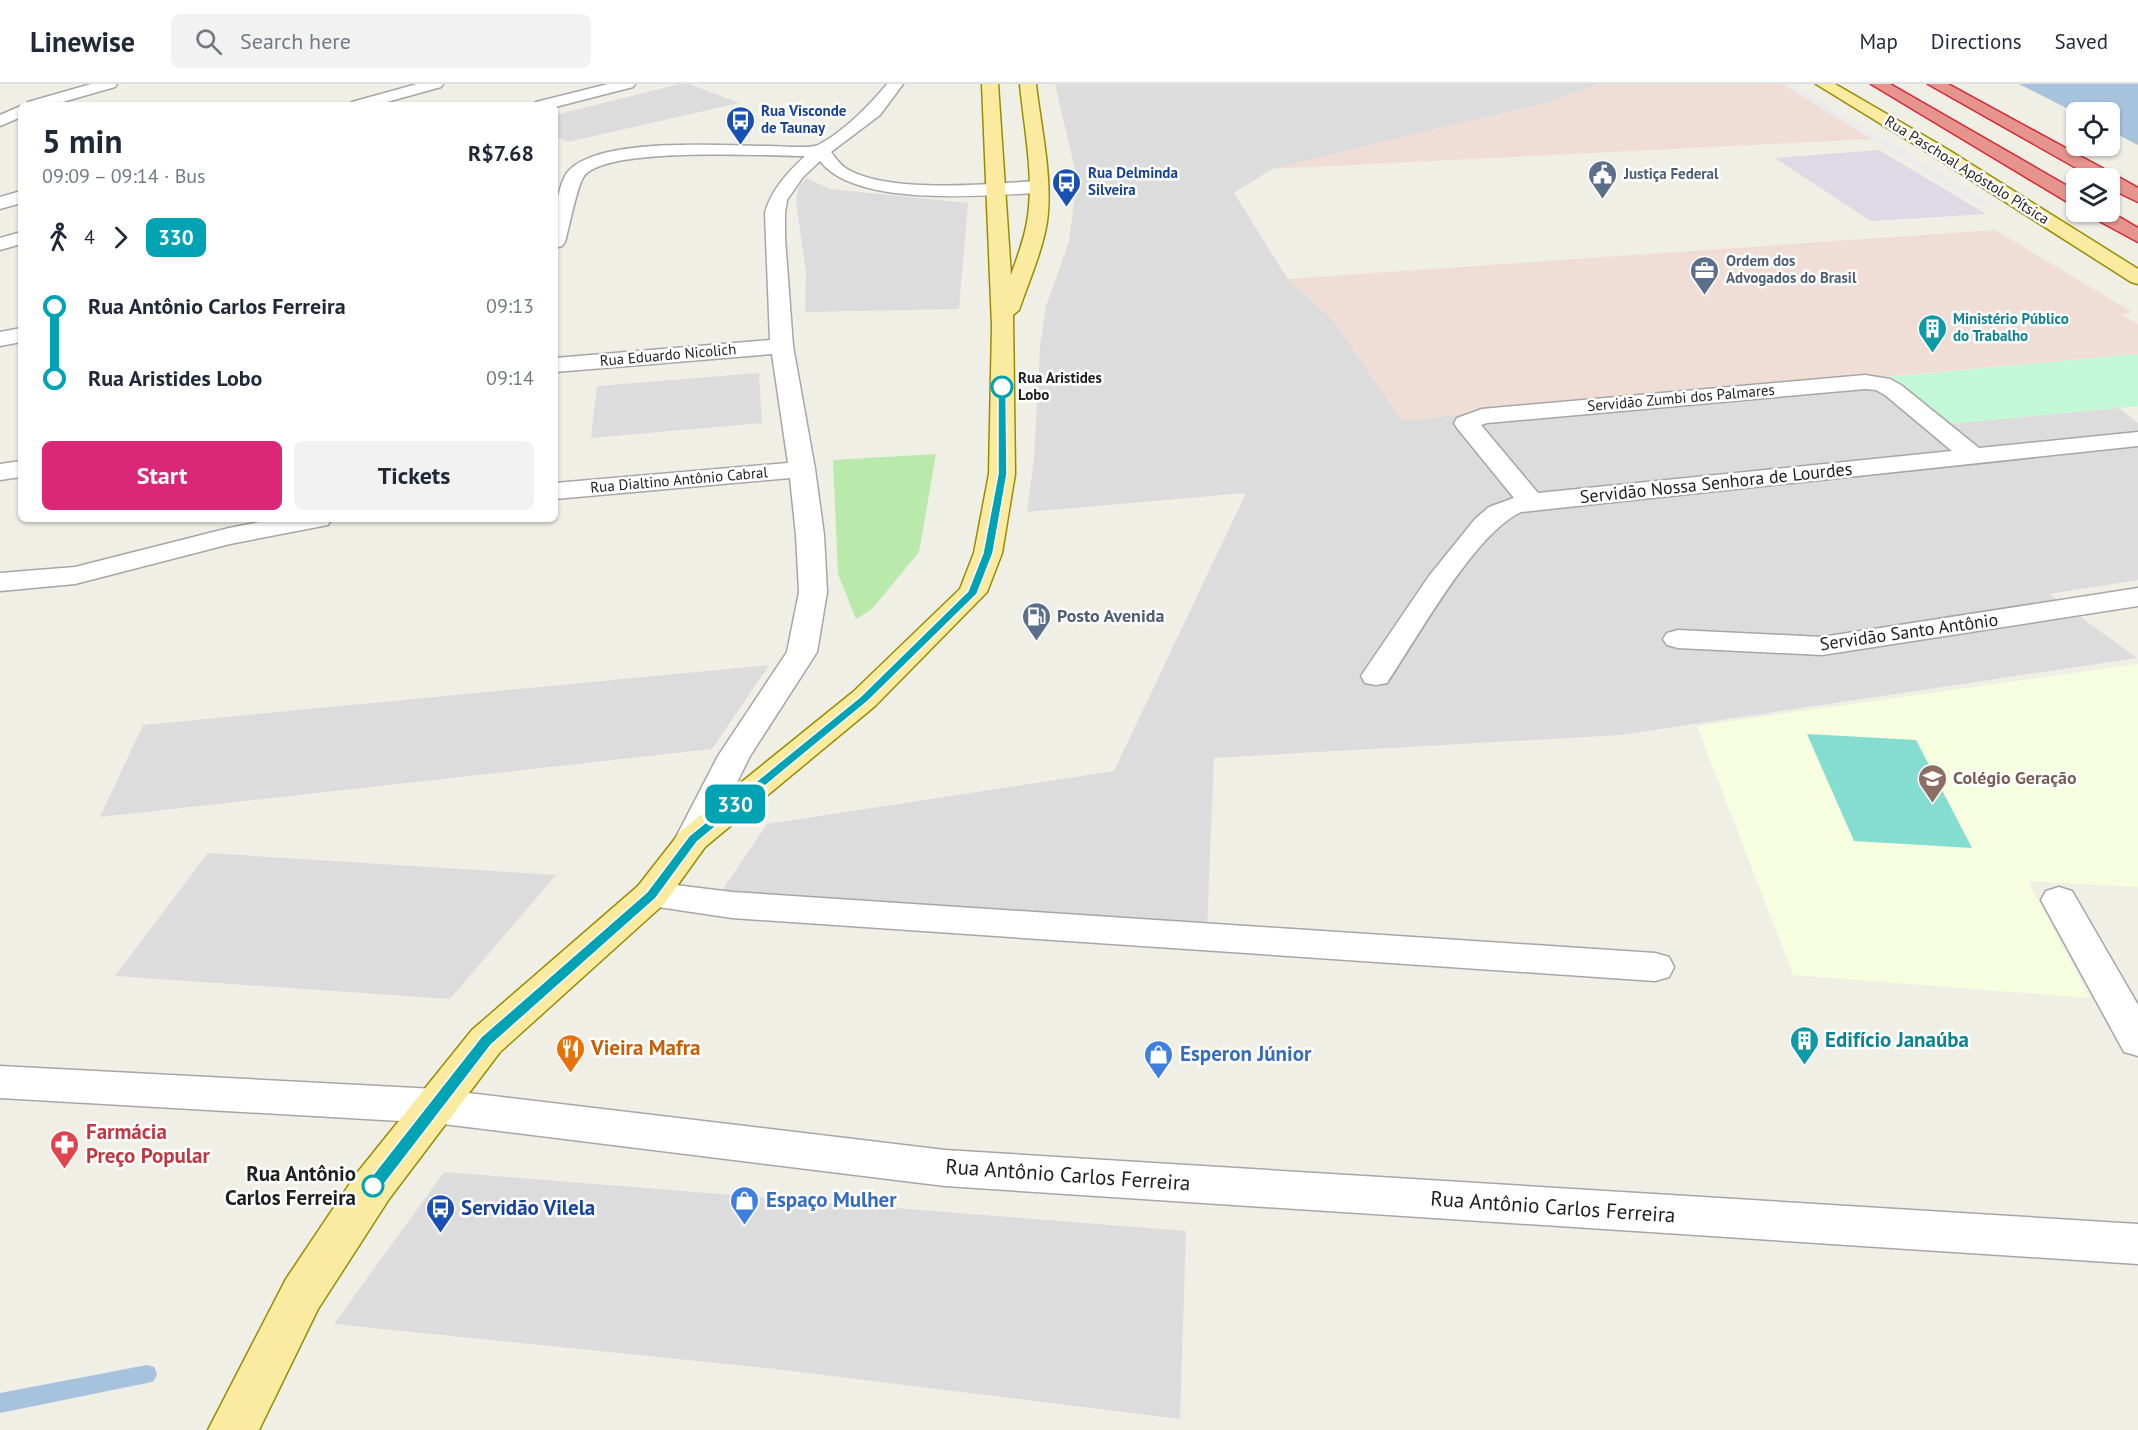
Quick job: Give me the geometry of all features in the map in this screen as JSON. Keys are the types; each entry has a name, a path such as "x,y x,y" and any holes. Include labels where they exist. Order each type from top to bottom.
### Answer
{"highway":[{"path":"1879,84 2066,193"},
{"path":"1936,84 2088,168"},
{"path":"2120,186 2138,196"},
{"path":"2114,222 2138,236"}],"main road":[{"path":"233,1430 302,1294 373,1186 486,1041 651,895 693,839 864,699 973,592 988,553 1002,474 1003,326 990,84"},
{"path":"1003,326 1034,235 1037,219 1037,187 1028,84"},
{"name":"Rua Paschoal Apóstolo Pítsica","path":"1824,84 1941,153 2138,278"}],"street":[{"path":"45,102 109,84"},
{"path":"369,102 435,84"},
{"path":"554,102 627,84"},
{"path":"693,839 734,756 802,652 813,592 810,535 802,469 782,346 775,213 786,185 821,150 874,111 895,84"},
{"path":"0,121 18,112"},
{"path":"558,232 574,177 594,161 612,156 670,150 821,150"},
{"path":"821,150 840,174 861,182 900,188 1037,187"},
{"path":"0,203 18,198"},
{"path":"0,244 18,239"},
{"path":"0,339 18,336"},
{"name":"Rua Eduardo Nicolich","path":"558,365 782,346"},
{"name":"Servidão Zumbi dos Palmares","path":"1531,502 1466,423 1482,416 1865,382 1882,384 1893,390 1975,457"},
{"name":"Servidão Nossa Senhora de Lourdes","path":"1376,676 1439,582 1485,525 1498,513 1513,506 1531,502 2138,439"},
{"path":"0,472 18,469"},
{"name":"Rua Dialtino Antônio Cabral","path":"558,491 802,469"},
{"path":"0,582 75,575 229,536 302,522"},
{"name":"Servidão Santo Antônio","path":"1678,639 1822,646 2138,597"},
{"path":"651,895 732,905 1072,930 1655,967"},
{"path":"2059,900 2138,1041"},
{"name":"Rua Antônio Carlos Ferreira","path":"0,1082 435,1106 945,1168 2138,1244"}],"shaded area":[{"path":"679,84 689,84 739,103 568,142 558,137 558,114"},
{"path":"1055,84 1599,84 1549,102 1272,169 1234,193 1287,278 1332,319 1402,420 1887,377 1947,424 2119,408 2138,423 2138,580 2049,594 2137,658 1620,735 1214,758 1207,929 717,898 767,824 1114,771 1246,493 1027,512 1034,459 1040,347 1046,306 1069,242 1077,178"},
{"path":"1599,84 1782,84 1872,139 1272,169 1549,102"},
{"path":"1782,84 1793,84 1994,206 1983,207"},
{"path":"2019,84 2138,84 2138,145 2120,136 2120,102 2066,102 2066,108"},
{"path":"1879,150 1986,214 1871,221 1775,158"},
{"path":"806,178 830,189 968,203 959,309 805,312 806,272 796,201 798,189"},
{"name":"Ordem dos Advogados do Brasil","path":"1995,230 2132,312 2121,314 2138,324 2138,354 1402,420 1332,319 1287,279"},
{"path":"2138,354 2138,406 1946,424 1887,377"},
{"path":"759,373 762,423 591,438 597,386"},
{"name":"Colégio Geração","path":"2138,664 2138,887 2028,881 2090,998 1793,975 1697,726"},
{"path":"769,665 712,749 100,817 143,725"},
{"path":"1807,734 1916,740 1972,848 1854,841"},
{"path":"208,853 556,875 450,999 115,976"},
{"path":"444,1172 1186,1231 1180,1419 767,1368 334,1324"}],"green space":[{"path":"936,454 919,552 872,609 856,619 838,574 833,460"}],"waterway":[{"path":"0,1403 147,1374"}],"bus line":[{"name":"330","path":"373,1186 486,1041 651,895 693,839 864,699 973,592 988,553 1002,474 1002,387"}],"place":[{"name":"Rua Visconde de Taunay","path":"740,146"},
{"name":"Justiça Federal","path":"1603,200"},
{"name":"Rua Delminda Silveira","path":"1067,208"},
{"name":"Ordem dos Advogados do Brasil","path":"1705,296"},
{"name":"Ministério Público do Trabalho","path":"1932,354"},
{"name":"Rua Aristides Lobo","path":"1002,387"},
{"name":"Posto Avenida","path":"1036,642"},
{"name":"Colégio Geração","path":"1932,804"},
{"name":"Edifício Janaúba","path":"1804,1066"},
{"name":"Vieira Mafra","path":"570,1074"},
{"name":"Esperon Júnior","path":"1159,1080"},
{"name":"Farmácia Preço Popular","path":"65,1170"},
{"name":"Rua Antônio Carlos Ferreira","path":"373,1186"},
{"name":"Espaço Mulher","path":"745,1226"},
{"name":"Servidão Vilela","path":"440,1234"}]}
